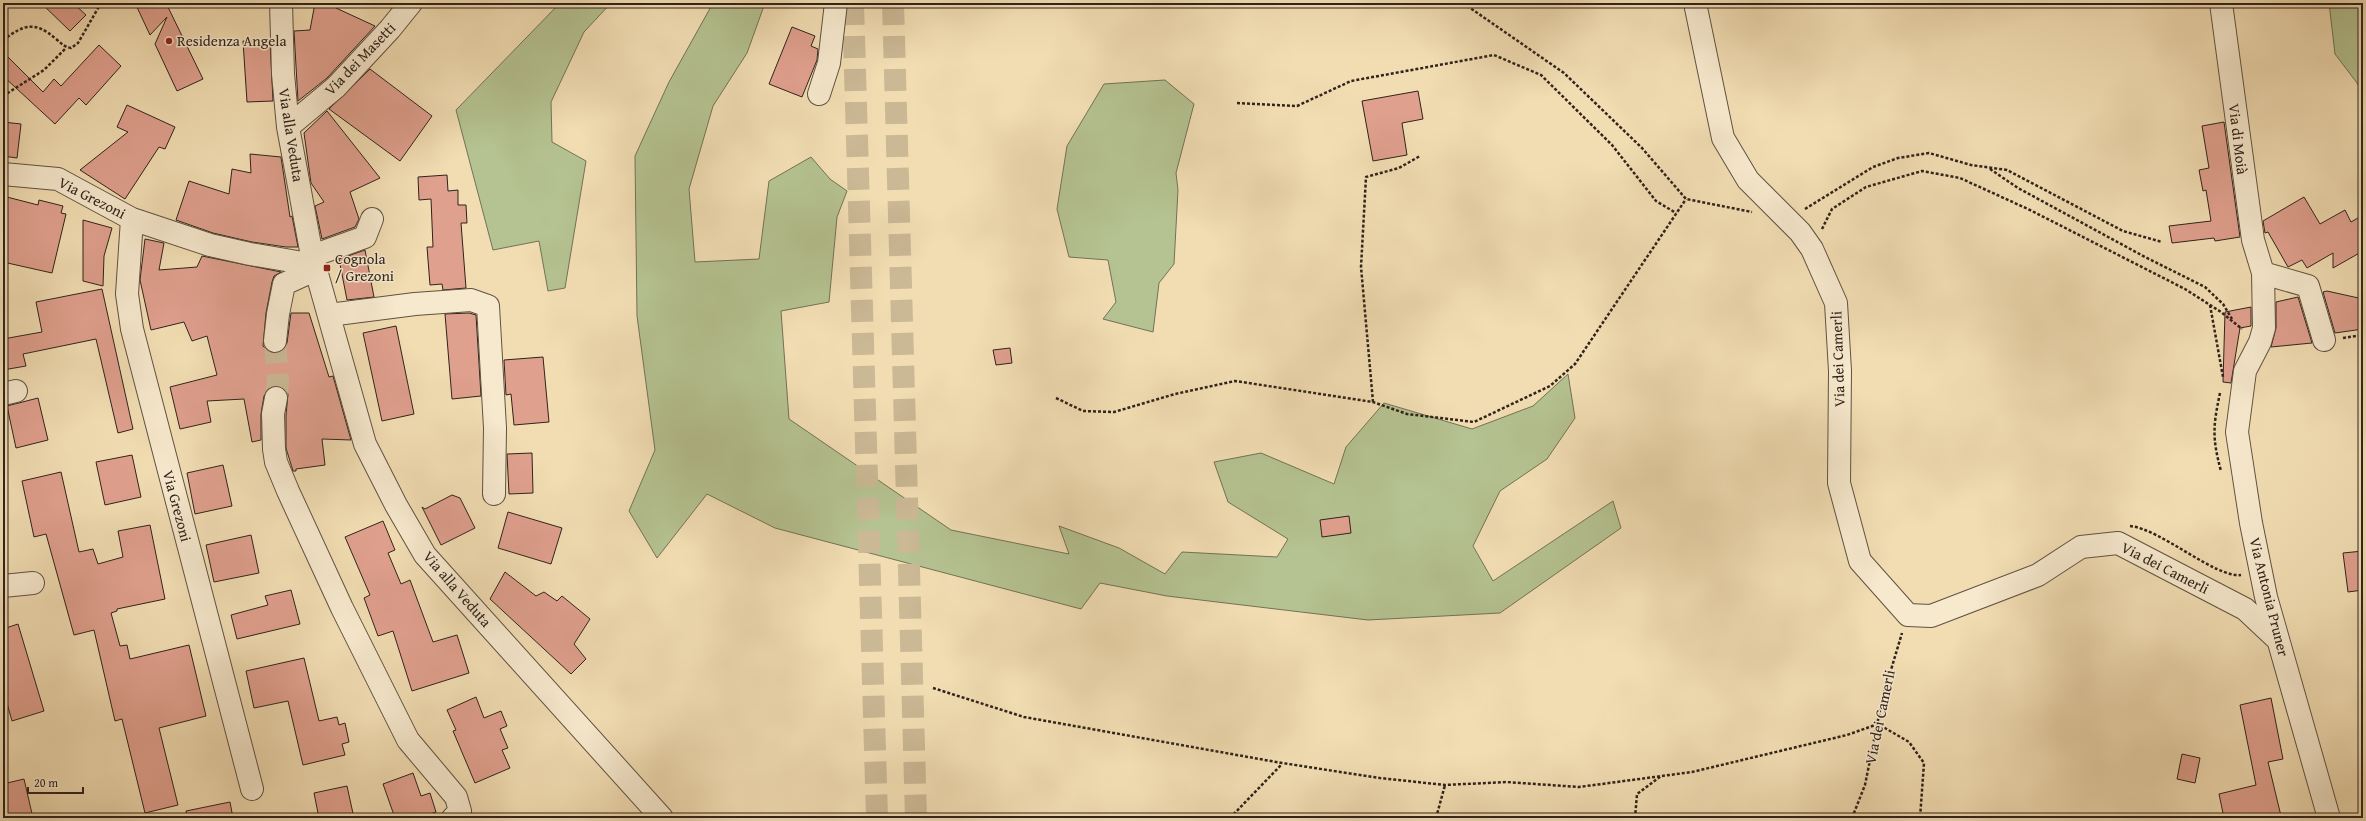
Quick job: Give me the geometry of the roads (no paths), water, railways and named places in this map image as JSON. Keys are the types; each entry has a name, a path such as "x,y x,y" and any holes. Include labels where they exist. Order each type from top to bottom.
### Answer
{"street":[{"name":"Via alla Veduta","path":"281,3 282,74 288,127 313,261 365,444 396,505 425,555 662,818"},
{"name":"Via dei Masetti","path":"288,127 336,87 390,29 411,3"},
{"path":"818,94 829,63 836,3"},
{"name":"Via dei Camerli","path":"1695,3 1723,138 1748,180 1800,232 1812,249 1836,303 1840,371 1839,483 1860,561 1908,615 1931,616 2038,575 2081,547 2118,543 2245,609 2278,640"},
{"name":"Via di Moià","path":"2221,3 2251,226 2263,273 2264,328 2260,342 2245,371"},
{"name":"Via Grezoni","path":"3,174 58,179 132,219 162,226 250,254 313,261"},
{"name":"Via Grezoni","path":"132,219 126,294 132,329 252,789"},
{"path":"275,341 278,314 284,284 308,273 313,261 366,237 372,219"},
{"path":"2263,273 2308,286 2324,340"},
{"path":"329,315 415,304 471,300 488,306 495,428 494,494"},
{"name":"Via Antonia Pruner","path":"2245,371 2237,432 2251,523 2266,597 2329,818"},
{"path":"276,398 273,414 274,449 276,462 288,491 342,608 408,740 456,797 460,811 453,818"},
{"path":"3,586 33,583"}],"tunnel":[{"path":"853,3 877,818"},
{"path":"893,3 916,818"},
{"path":"275,341 278,383 276,398"}],"place":[{"name":"Residenza Angela","path":"169,41"},
{"name":"Cognola / Grezoni","path":"327,268"}]}
